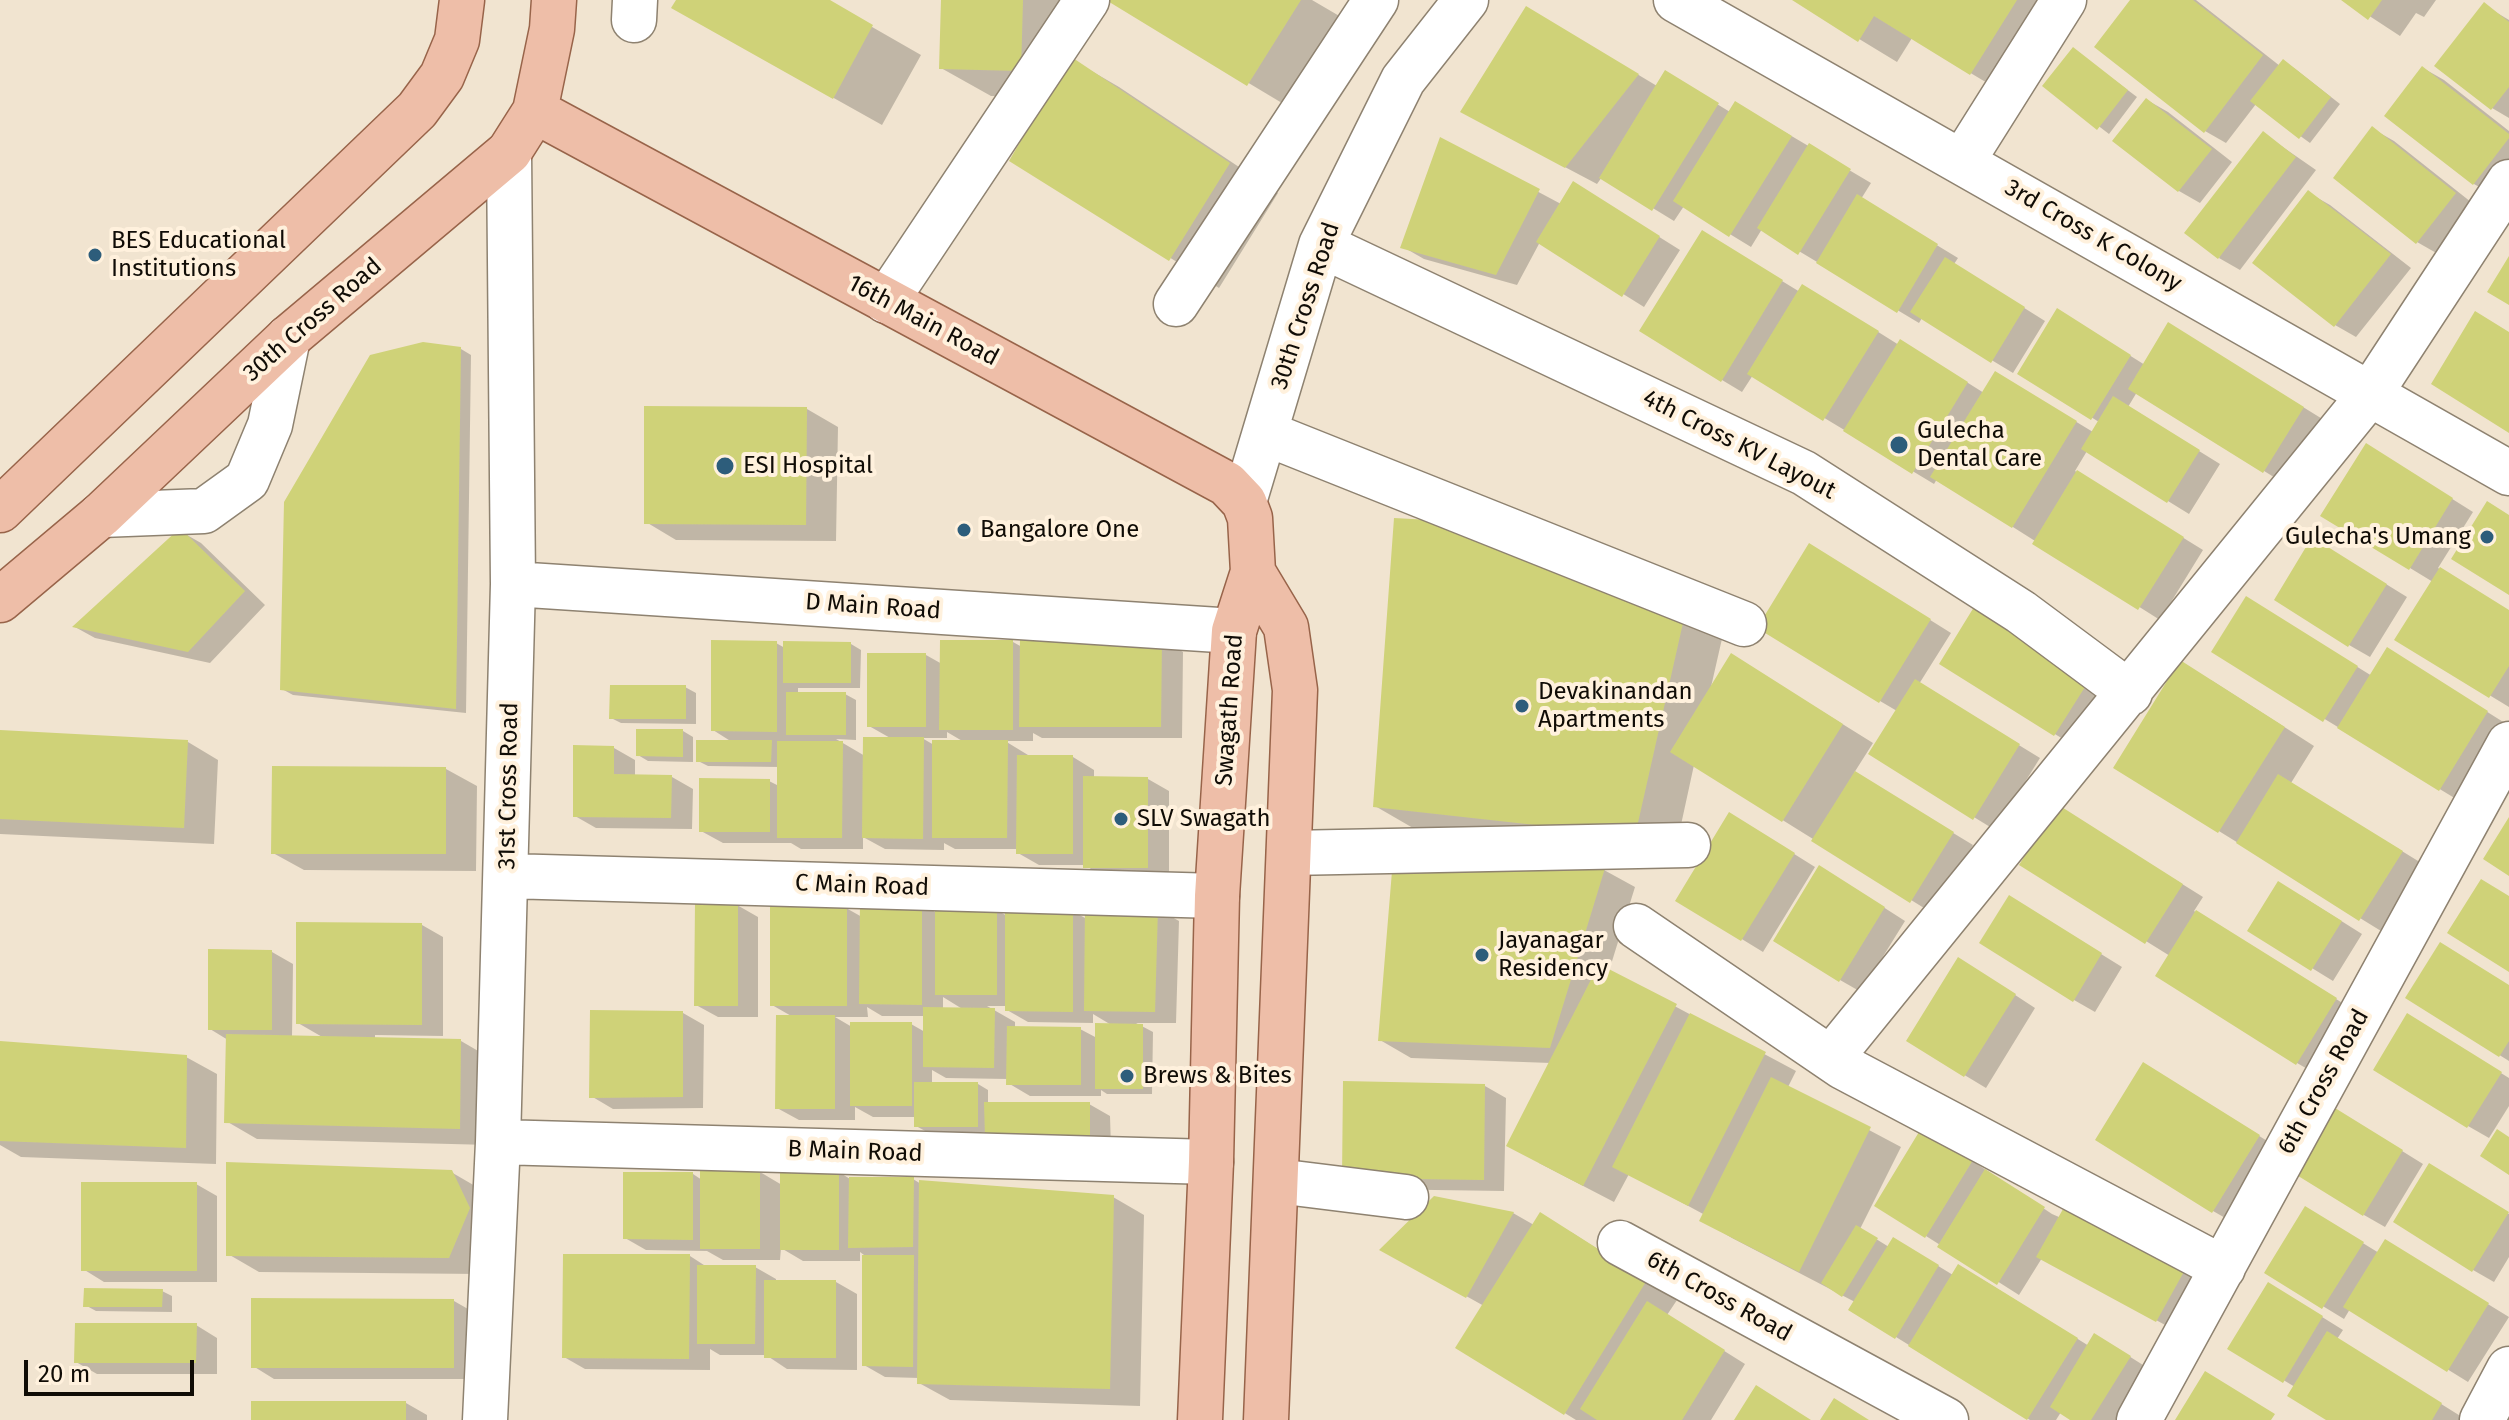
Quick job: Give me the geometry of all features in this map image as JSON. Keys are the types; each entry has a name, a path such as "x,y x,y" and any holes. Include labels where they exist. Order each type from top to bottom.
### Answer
{"main road":[{"path":"0,510 417,110 442,76 457,40 462,0"},
{"name":"30th Cross Road","path":"0,600 101,515 288,338 509,152 535,111 552,29 554,0"},
{"name":"16th Main Road","path":"535,111 1227,484 1244,502"},
{"path":"1244,502 1250,518 1253,572"},
{"name":"Swagath Road","path":"1200,1420 1211,1162 1217,896 1234,631 1253,572"},
{"name":"Swagath Road","path":"1253,572 1286,627 1295,690 1266,1420"}],"street":[{"path":"886,301 1087,0"},
{"path":"1176,304 1376,0"},
{"name":"30th Cross Road","path":"1244,502 1321,245 1403,80 1466,0"},
{"name":"3rd Cross K Colony","path":"1676,0 2509,473"},
{"path":"1962,162 2064,0"},
{"name":"31st Cross Road","path":"485,1420 507,876 513,584 509,152"},
{"path":"1843,1067 1838,1057 1839,1048 2370,394 2509,182"},
{"name":"4th Cross KV Layout","path":"1321,245 1804,473 2021,612 2130,693"},
{"path":"101,515 204,511 247,480 270,425 288,338"},
{"path":"1265,433 1744,624"},
{"name":"D Main Road","path":"513,584 1234,631"},
{"name":"6th Cross Road","path":"2139,1420 2509,744"},
{"path":"1289,853 1688,845"},
{"name":"C Main Road","path":"507,876 1217,896"},
{"path":"1636,926 1843,1067 2223,1268"},
{"name":"B Main Road","path":"498,1142 1211,1162"},
{"path":"1277,1181 1406,1197"},
{"name":"6th Cross Road","path":"1620,1243 1946,1420"},
{"path":"2482,1420 2509,1369"}],"building":[{"path":"676,0 830,0 873,25 833,99 671,8"},
{"path":"941,0 1023,0 1021,71 939,69"},
{"path":"1106,0 1301,0 1247,86"},
{"path":"1792,0 2017,0 1970,75 1874,16 1858,42"},
{"path":"2130,0 2193,0 2263,55 2204,133 2094,47"},
{"path":"2341,0 2382,0 2368,20"},
{"path":"2484,2 2509,22 2509,87 2491,110 2434,66"},
{"path":"1526,6 1639,74 1565,168 1460,112"},
{"path":"2073,47 2128,90 2097,130 2042,86"},
{"path":"1070,56 1230,163 1169,261 1009,161"},
{"path":"2283,59 2331,97 2299,139 2250,101"},
{"path":"2422,66 2509,134 2473,185 2384,116"},
{"path":"1665,70 1719,103 1652,211 1599,178"},
{"path":"2146,98 2212,149 2178,192 2112,141"},
{"path":"1735,101 1792,136 1729,237 1673,201"},
{"path":"2372,126 2456,193 2416,244 2333,178"},
{"path":"2263,131 2296,157 2218,259 2184,233"},
{"path":"1440,137 1540,189 1496,275 1400,248"},
{"path":"1809,143 1851,169 1798,255 1757,228"},
{"path":"1573,181 1660,236 1622,297 1536,242"},
{"path":"2308,190 2391,254 2334,327 2252,263"},
{"path":"1857,194 1938,244 1897,313 1816,263"},
{"path":"1702,230 1783,280 1721,382 1639,331"},
{"path":"2509,256 2509,305 2487,292"},
{"path":"1945,257 2025,307 1991,363 1910,312"},
{"path":"1802,284 1879,331 1823,421 1747,374"},
{"path":"2057,308 2131,355 2091,420 2017,374"},
{"path":"2475,311 2509,332 2509,433 2431,384"},
{"path":"2168,322 2304,407 2263,473 2128,389"},
{"path":"1900,339 1968,382 1912,474 1843,431"},
{"path":"423,342 461,347 456,709 280,690 284,502 370,355"},
{"path":"1995,371 2077,421 2012,528 1930,477"},
{"path":"2113,396 2200,450 2167,503 2081,449"},
{"name":"ESI Hospital","path":"644,406 807,407 806,525 644,524"},
{"path":"2366,443 2453,498 2409,570 2320,516"},
{"path":"2077,470 2184,537 2138,610 2032,544"},
{"name":"Gulecha's Umang","path":"2487,501 2509,515 2509,595 2451,559"},
{"name":"Devakinandan Apartments","path":"1394,518 1467,522 1687,605 1635,836 1373,807"},
{"path":"180,528 245,591 188,652 72,627"},
{"path":"2312,537 2387,584 2348,647 2274,600"},
{"path":"1809,543 1931,619 1879,703 1757,628"},
{"path":"2440,567 2509,610 2509,666 2489,698 2394,640"},
{"path":"2246,596 2358,666 2323,722 2211,652"},
{"path":"1974,607 2090,679 2054,736 1939,664"},
{"path":"1020,637 1162,638 1161,727 1019,727"},
{"path":"711,640 777,641 777,732 711,731"},
{"path":"940,640 1013,640 1013,730 939,730"},
{"path":"783,641 851,642 851,683 783,683"},
{"path":"2387,647 2488,711 2439,791 2337,728"},
{"path":"867,653 926,653 926,727 867,727"},
{"path":"1731,653 1843,724 1782,822 1670,752"},
{"path":"2180,660 2285,727 2218,833 2113,768"},
{"path":"1915,679 2020,744 1973,820 1868,754"},
{"path":"610,685 686,685 686,719 609,719"},
{"path":"786,692 846,692 846,735 786,735"},
{"path":"636,729 683,729 683,757 636,756"},
{"path":"0,730 188,740 184,828 0,819"},
{"path":"863,737 924,737 923,839 862,838"},
{"path":"696,740 772,740 771,762 696,762"},
{"path":"932,740 1008,740 1007,838 932,838"},
{"path":"777,741 843,741 842,838 777,838"},
{"path":"573,745 614,746 614,774 672,775 671,818 573,817"},
{"path":"1017,755 1073,755 1073,854 1016,854"},
{"path":"272,766 446,767 446,854 271,854"},
{"path":"1855,771 1954,832 1910,903 1811,841"},
{"path":"2278,774 2403,851 2359,921 2236,843"},
{"path":"1083,776 1148,777 1148,868 1083,868"},
{"path":"699,778 770,779 770,832 699,832"},
{"path":"2057,804 2183,884 2145,944 2019,865"},
{"path":"1729,812 1795,853 1741,941 1675,901"},
{"path":"2509,817 2509,876 2483,859"},
{"name":"Jayanagar Residency","path":"1393,859 1605,868 1550,1048 1378,1041"},
{"path":"1819,865 1885,907 1839,982 1773,941"},
{"path":"2481,879 2509,896 2509,972 2447,933"},
{"path":"2278,881 2342,921 2311,971 2247,931"},
{"path":"2009,895 2102,953 2073,1002 1979,943"},
{"path":"860,902 922,902 922,1005 859,1004"},
{"path":"695,903 738,903 738,1006 694,1006"},
{"path":"770,905 847,906 847,1006 770,1006"},
{"path":"1085,907 1158,907 1155,1012 1084,1011"},
{"path":"935,908 997,908 997,995 935,995"},
{"path":"1005,908 1073,909 1073,1012 1005,1011"},
{"path":"2196,910 2337,998 2296,1065 2155,976"},
{"path":"296,922 422,923 422,1025 296,1024"},
{"path":"2440,942 2509,985 2509,1041 2499,1057 2405,998"},
{"path":"208,949 272,950 272,1030 208,1030"},
{"path":"1958,957 2016,994 1964,1077 1906,1041"},
{"path":"1599,964 1677,1004 1583,1186 1506,1146"},
{"path":"923,1007 995,1008 994,1068 923,1067"},
{"path":"590,1010 683,1011 683,1097 589,1098"},
{"path":"1690,1013 1766,1052 1688,1206 1612,1167"},
{"path":"2407,1013 2502,1072 2467,1128 2373,1070"},
{"path":"776,1015 835,1015 835,1109 775,1109"},
{"path":"850,1022 912,1022 912,1106 850,1106"},
{"path":"1095,1023 1143,1024 1143,1089 1095,1089"},
{"path":"1007,1026 1081,1027 1081,1085 1006,1085"},
{"path":"226,1034 461,1039 460,1129 224,1123"},
{"path":"0,1041 187,1055 186,1148 0,1141"},
{"path":"2143,1062 2260,1135 2212,1213 2095,1140"},
{"path":"1771,1077 1871,1127 1799,1272 1699,1221"},
{"path":"1343,1081 1485,1084 1484,1180 1342,1178"},
{"path":"914,1082 978,1082 978,1127 914,1127"},
{"path":"984,1102 1090,1102 1090,1137 985,1137"},
{"path":"2335,1108 2403,1150 2363,1216 2295,1174"},
{"path":"1922,1127 1973,1160 1925,1238 1874,1206"},
{"path":"2497,1129 2509,1137 2509,1175 2480,1156"},
{"path":"226,1162 452,1170 470,1208 449,1258 226,1256"},
{"path":"2429,1163 2509,1212 2472,1272 2393,1222"},
{"path":"1985,1169 2045,1207 1997,1285 1937,1247"},
{"path":"700,1170 760,1170 760,1249 700,1249"},
{"path":"780,1170 839,1170 839,1250 780,1250"},
{"path":"623,1172 693,1172 693,1240 623,1239"},
{"path":"849,1177 914,1177 913,1247 848,1248"},
{"path":"919,1180 1114,1195 1110,1389 917,1384"},
{"path":"81,1182 197,1182 197,1271 81,1271"},
{"path":"1434,1196 1514,1212 1466,1298 1379,1250"},
{"path":"2067,1202 2186,1268 2156,1322 2036,1257"},
{"path":"2305,1206 2364,1242 2322,1309 2264,1273"},
{"path":"1540,1212 1647,1280 1564,1415 1455,1348"},
{"path":"1856,1225 1878,1238 1842,1297 1821,1283"},
{"path":"1893,1237 1939,1265 1895,1339 1848,1310"},
{"path":"2385,1239 2489,1303 2447,1372 2343,1307"},
{"path":"563,1254 690,1254 689,1359 562,1358"},
{"path":"862,1255 914,1255 913,1367 862,1366"},
{"path":"1958,1264 2078,1338 2027,1420 1908,1346"},
{"path":"697,1265 756,1265 755,1344 697,1344"},
{"path":"764,1280 836,1280 836,1358 764,1358"},
{"path":"2268,1282 2323,1316 2283,1383 2227,1349"},
{"path":"84,1288 163,1289 162,1307 83,1307"},
{"path":"251,1298 454,1299 454,1368 251,1368"},
{"path":"1647,1301 1725,1350 1682,1420 1597,1420 1580,1409"},
{"path":"75,1323 197,1323 196,1363 74,1363"},
{"path":"2327,1331 2442,1403 2432,1420 2326,1420 2287,1396"},
{"path":"2094,1333 2131,1356 2091,1420 2070,1420 2050,1407"},
{"path":"2205,1371 2275,1414 2271,1420 2175,1420"},
{"path":"1756,1385 1811,1420 1734,1420"},
{"path":"1834,1398 1869,1420 1820,1420"},
{"path":"251,1401 406,1401 406,1420 251,1420"}],"place":[{"name":"BES Educational Institutions","path":"95,255"},
{"name":"Gulecha Dental Care","path":"1899,445"},
{"name":"ESI Hospital","path":"725,466"},
{"name":"Bangalore One","path":"964,530"},
{"name":"Gulecha's Umang","path":"2487,537"},
{"name":"Devakinandan Apartments","path":"1522,706"},
{"name":"SLV Swagath","path":"1121,819"},
{"name":"Jayanagar Residency","path":"1482,955"},
{"name":"Brews & Bites","path":"1127,1076"}]}
